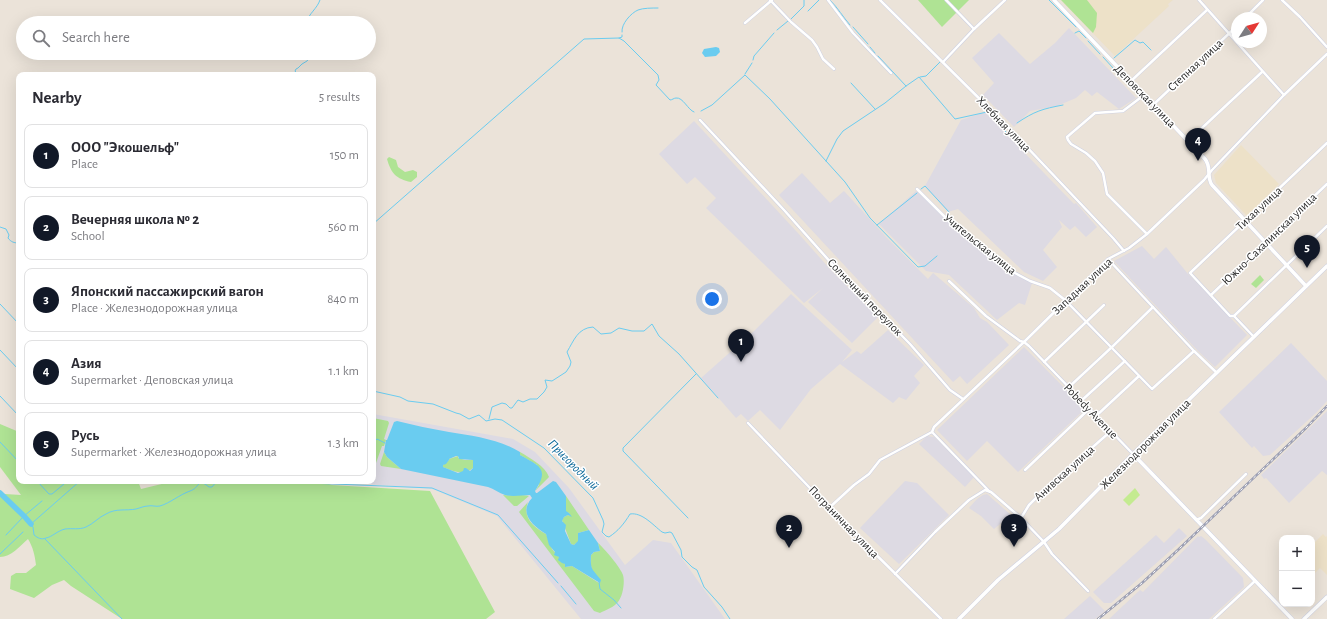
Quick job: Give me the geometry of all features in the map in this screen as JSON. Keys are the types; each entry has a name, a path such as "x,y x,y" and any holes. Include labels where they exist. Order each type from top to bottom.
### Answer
{"main road":[{"name":"Деповская улица","path":"1054,0 1188,141 1208,164 1209,180 1212,185 1306,286"},
{"name":"Железнодорожная улица","path":"959,619 998,580 1044,542 1327,266"},
{"name":"Pobedy Avenue","path":"1133,454 1292,619"},
{"path":"1304,619 1327,597"}],"street":[{"path":"745,23 771,0 791,22 812,40 823,59 834,69"},
{"path":"828,0 853,33 891,73"},
{"name":"Хлебная улица","path":"880,0 1007,126 1124,251"},
{"path":"946,0 974,29"},
{"path":"943,62 974,29 1005,0"},
{"path":"1199,0 1228,35 1284,95"},
{"path":"1251,12 1263,0"},
{"path":"1282,0 1327,47"},
{"path":"1130,81 1207,10"},
{"name":"Степная улица","path":"1154,104 1231,32"},
{"name":"Западная улица","path":"829,508 854,485 869,474 880,460 932,432 934,427 1024,342 1108,259 1139,242 1209,175 1284,95 1327,54"},
{"path":"1188,141 1262,72"},
{"path":"1144,94 1123,111 1095,113 1067,138 1070,144 1086,153 1098,165 1103,173 1107,194 1147,234"},
{"name":"Солнечный переулок","path":"700,120 833,266 910,344 950,390 963,399"},
{"name":"Тихая улица","path":"1211,296 1190,273 1327,143"},
{"name":"Южно-Сахалинская улица","path":"1211,296 1327,184"},
{"name":"Учительская улица","path":"917,189 954,226 986,249 1013,272 1050,288 1065,300 1152,389 1194,351"},
{"path":"1234,316 1327,226"},
{"path":"1108,259 1194,351 1217,373"},
{"name":"Pobedy Avenue","path":"950,281 986,316 1020,341 1024,342 1133,454"},
{"path":"1211,296 1230,316 1234,316 1254,337"},
{"path":"1044,362 1104,305"},
{"path":"1069,387 1153,307"},
{"path":"1082,401 1125,361"},
{"path":"1096,416 1139,376"},
{"path":"1025,470 1089,409"},
{"name":"Пограничная улица","path":"748,422 829,508 941,619"},
{"name":"Анивская улица","path":"1020,518 1029,505 1044,490 1111,431"},
{"path":"932,432 991,492 1044,542 1052,554 1088,591"},
{"path":"1196,520 1201,518 1246,474"},
{"path":"895,574 935,532 969,500 985,490 991,492"},
{"path":"1214,619 1255,581"}],"shaded area":[{"path":"1061,0 1173,0 1168,4 1169,6 1115,56"},
{"path":"1069,28 1136,98 1119,109 1097,92 1092,96 1085,90 1076,98 1057,106 1030,111 1014,127 983,95 994,83 972,58 999,33 1030,64 1055,43"},
{"path":"985,112 1074,204 1076,203 1097,227 1086,237 1075,226 1070,230 1059,220 1062,227 1043,250 1057,267 1043,281 1024,272 958,209 948,212 925,186 961,120"},
{"path":"694,121 830,269 878,317 852,343 808,302 823,288 804,303 706,208 716,198 695,177 687,184 659,154"},
{"path":"1241,145 1279,184 1247,216 1216,183 1214,175"},
{"path":"802,173 830,203 844,191 886,237 928,279 933,273 974,308 980,318 987,322 1009,345 967,384 960,376 953,382 779,195"},
{"path":"916,191 1010,272 1032,283 1025,305 1019,303 997,320 949,275 926,271 879,224"},
{"path":"1142,246 1154,259 1166,247 1188,274 1247,335 1215,367 1198,351 1114,261"},
{"path":"791,294 852,350 842,362 857,351 861,354 888,330 924,365 914,376 920,383 906,400 899,397 893,403 840,364 811,389 780,430 760,410 748,421 741,414 736,418 701,378 754,331"},
{"path":"1291,343 1327,381 1327,401 1270,455 1263,456 1254,446 1252,448 1219,412"},
{"path":"1024,347 1085,409 1018,472 987,441 967,461 937,430"},
{"path":"1327,411 1327,475 1322,471 1289,503 1266,478 1264,479 1261,475"},
{"path":"376,415 513,439 535,452 569,488 625,565 653,540 671,543 725,619 581,619 497,516 432,489 366,484 376,484"},
{"path":"927,436 934,437 974,477 965,487 919,444"},
{"path":"905,481 917,483 949,515 899,564 860,528"},
{"path":"987,494 1011,515 994,529 981,516 969,508 977,499"},
{"path":"1179,528 1187,536 1111,603 1104,603 1093,592 1156,535 1164,543"},
{"path":"1323,534 1326,537 1327,536 1327,575 1320,568 1315,573 1315,542"},
{"path":"1198,536 1201,536 1206,540 1243,578 1244,587 1209,619 1109,619 1140,590 1143,592"},
{"path":"1090,596 1105,611 1095,619 1064,619"}],"green space":[{"path":"918,0 969,0 942,27"},
{"path":"1061,0 1087,0 1097,13 1096,27 1093,33"},
{"path":"389,157 396,160 398,167 405,172 413,170 417,172 417,177 411,182 401,179 395,175 390,168 387,159"},
{"path":"1260,275 1264,280 1256,288 1251,284"},
{"path":"376,419 388,421 389,423 384,439 386,440 384,446 382,446 376,463"},
{"path":"0,424 16,431 16,484 139,484 141,489 162,484 328,484 430,491 495,612 486,619 122,619 64,580 52,585 34,598 10,589 11,576 16,573 26,573 36,565 34,552 28,539 12,553 4,557 0,557 0,496 5,494 21,495 0,467"},
{"path":"384,452 387,457 401,469 381,466 380,464"},
{"path":"520,452 541,466 549,477 535,491 539,485 537,465 520,455"},
{"path":"458,456 458,458 465,460 474,460 473,468 466,472 462,472 443,467 449,459"},
{"path":"1135,488 1140,495 1129,506 1123,500"},
{"path":"503,495 529,496 517,506 514,506"},
{"path":"566,496 589,530 578,533 579,541 574,545 571,544 562,520 568,515 570,516 569,513 566,512"},
{"path":"528,502 527,513 530,521 533,525 546,534 552,549 565,564 565,567 572,566 599,583 598,577 591,568 591,555 594,552 600,551 598,543 608,553 624,578 622,593 616,604 600,613 594,611 519,512"}],"water":[{"path":"719,48 720,52 716,56 705,57 702,53 704,49"},
{"path":"397,421 495,441 520,452 520,455 537,465 542,472 542,477 535,491 536,493 553,481 556,482 566,496 566,511 572,517 568,515 564,517 562,521 566,525 565,531 571,544 574,545 578,541 578,533 589,530 598,543 600,551 594,552 591,555 591,564 601,580 600,583 572,566 565,567 565,564 558,560 559,557 554,555 555,552 549,545 546,534 532,523 527,514 526,509 532,498 530,495 508,496 488,487 401,469 387,457 384,452 386,440 394,422","holes":["458,456 459,459 473,460 473,468 470,471 464,468 463,471 458,473 443,467 449,459"]}],"waterway":[{"path":"309,16 320,0"},
{"path":"791,19 804,6 804,0"},
{"path":"808,11 819,0"},
{"path":"830,0 850,25"},
{"path":"1049,0 1076,27"},
{"path":"622,32 625,22 635,11 648,8 658,8"},
{"path":"777,30 788,21"},
{"path":"853,27 868,44"},
{"path":"1075,33 1079,31 1086,38"},
{"path":"753,60 754,56 774,33"},
{"path":"619,38 622,37 622,35"},
{"path":"376,221 584,39 619,38 624,41 658,75 659,80 656,85 670,100 679,98 694,112"},
{"path":"1114,58 1135,40 1140,43 1143,42 1151,50"},
{"path":"1088,41 1100,54"},
{"path":"870,47 875,53"},
{"path":"878,56 906,86"},
{"path":"1103,57 1124,80"},
{"path":"296,72 296,69 308,60"},
{"path":"920,77 926,76 940,62"},
{"path":"745,74 752,63"},
{"path":"701,111 712,105 745,75 770,99 845,182 870,218 918,267 925,266 937,256"},
{"path":"826,161 837,139 843,131 885,103 919,77 955,119 987,112 1006,132"},
{"path":"851,83 875,109"},
{"path":"1017,123 1039,111 1063,105"},
{"path":"921,189 925,186 949,212"},
{"path":"877,225 917,193"},
{"path":"0,227 6,229 9,235 8,238 16,242"},
{"path":"0,304 16,321"},
{"path":"489,419 492,407 502,403 512,408 518,400 523,402 530,399 537,399 547,387 545,380 552,381 566,372 570,366 571,362 567,352 577,335 580,332 593,327 601,334 611,333 619,328 632,331 644,331 652,324 659,336 679,354 718,398"},
{"path":"0,350 16,367"},
{"path":"688,518 623,451 623,448 696,374"},
{"name":"Пригородный","path":"376,392 400,397 408,401 433,404 469,419 479,415 486,421 495,419 502,420 544,448 593,498 603,520 604,524 602,532 606,536 609,537 615,532 630,514 643,517 662,532 672,533 681,550 682,557 697,570 704,587 722,607 730,619"},
{"path":"0,396 16,413"},
{"path":"376,440 385,443"},
{"path":"0,442 16,459"},
{"path":"40,484 49,494 52,494 64,484"},
{"path":"77,484 31,524 34,535 44,539 65,529 78,529 86,527 103,515 117,510 160,506 193,490 199,484"},
{"path":"205,484 209,487 212,487 214,484"},
{"path":"334,484 432,488 498,515 558,583"},
{"name":"Пригородный","path":"0,493 31,524"},
{"name":"Пригородный","path":"6,535 24,516 42,501"},
{"path":"0,554 23,532"},
{"path":"45,539 122,619"},
{"path":"599,582 600,589 614,600 621,608"},
{"path":"561,586 576,604"}],"railway":[{"path":"1098,619 1142,583 1179,549 1306,428 1327,406"}],"place":[{"name":"Азия","path":"1198,161"},
{"name":"Русь","path":"1307,268"},
{"name":"ООО \"Экошельф\"","path":"741,362"},
{"name":"Японский пассажирский вагон","path":"1014,547"},
{"name":"Вечерняя школа № 2","path":"789,548"}]}
